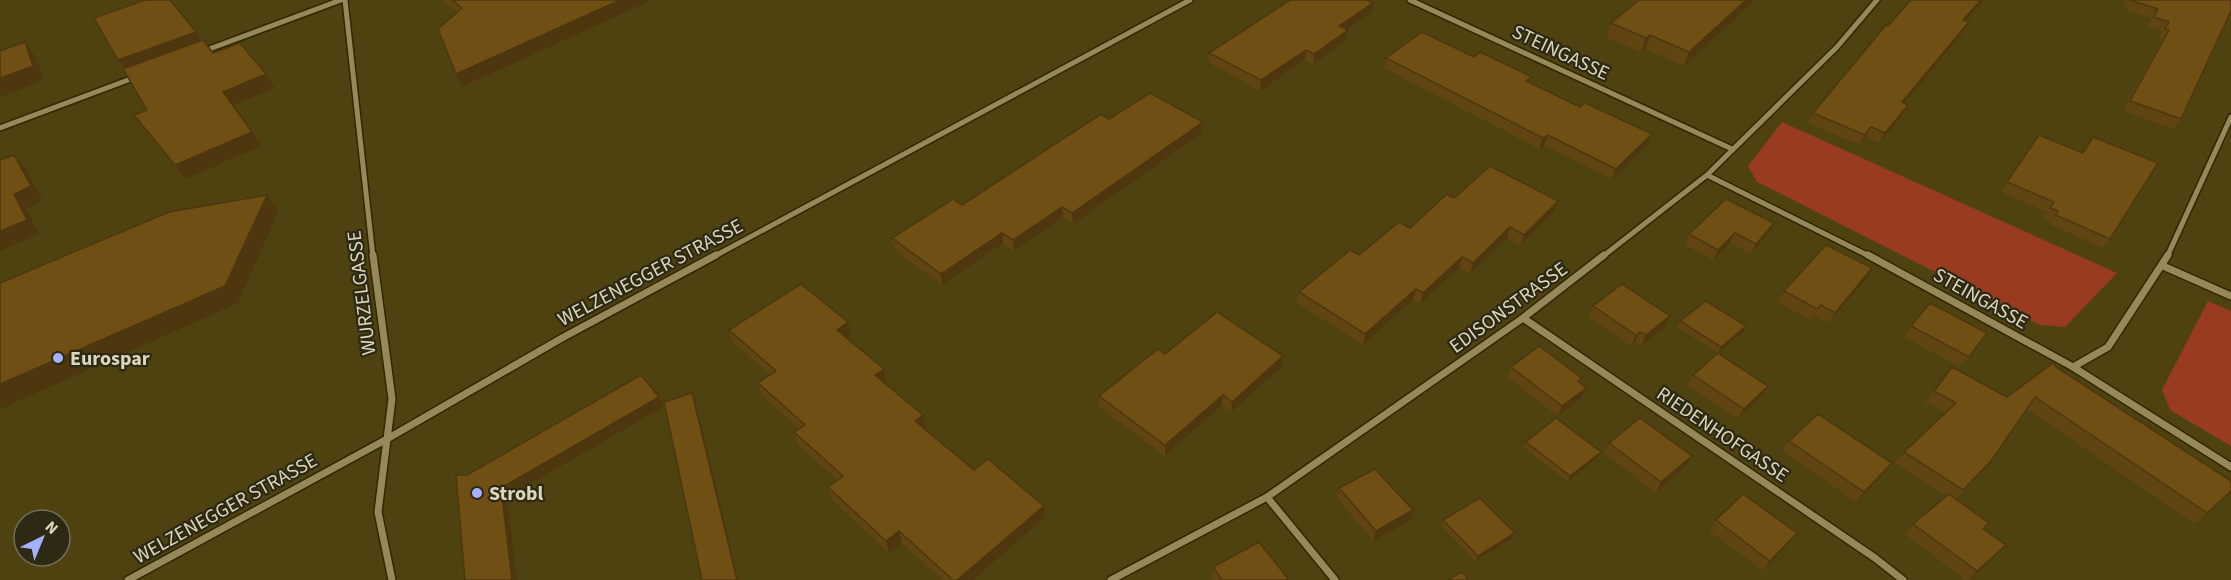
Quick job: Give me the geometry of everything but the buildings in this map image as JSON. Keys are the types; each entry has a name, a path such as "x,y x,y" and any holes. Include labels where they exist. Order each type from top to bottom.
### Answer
{"street":[{"path":"202,52 343,0"},
{"name":"WURZELGASSE","path":"343,0 380,321 392,399 378,512 392,580"},
{"name":"WELZENEGGER STRASSE","path":"128,580 387,439 562,338 1191,0"},
{"name":"STEINGASSE","path":"1410,0 1732,149"},
{"name":"EDISONSTRASSE","path":"1111,580 1267,497 1523,318 1707,175 1837,47 1877,0"},
{"path":"0,128 140,75"},
{"path":"2073,367 2108,347 2163,266 2231,117"},
{"name":"STEINGASSE","path":"1707,175 1855,248 2073,367 2231,467"},
{"path":"2163,266 2231,296"},
{"name":"RIEDENHOFGASSE","path":"1523,318 1865,551 1903,580"},
{"path":"1267,497 1335,580"}],"shaded area":[{"path":"1782,122 2117,273 2065,327 2040,325 1757,182 1748,166"},
{"path":"2208,301 2231,311 2231,446 2170,410 2162,390"}],"place":[{"name":"Eurospar","path":"58,358"},
{"name":"Strobl","path":"477,493"}]}
